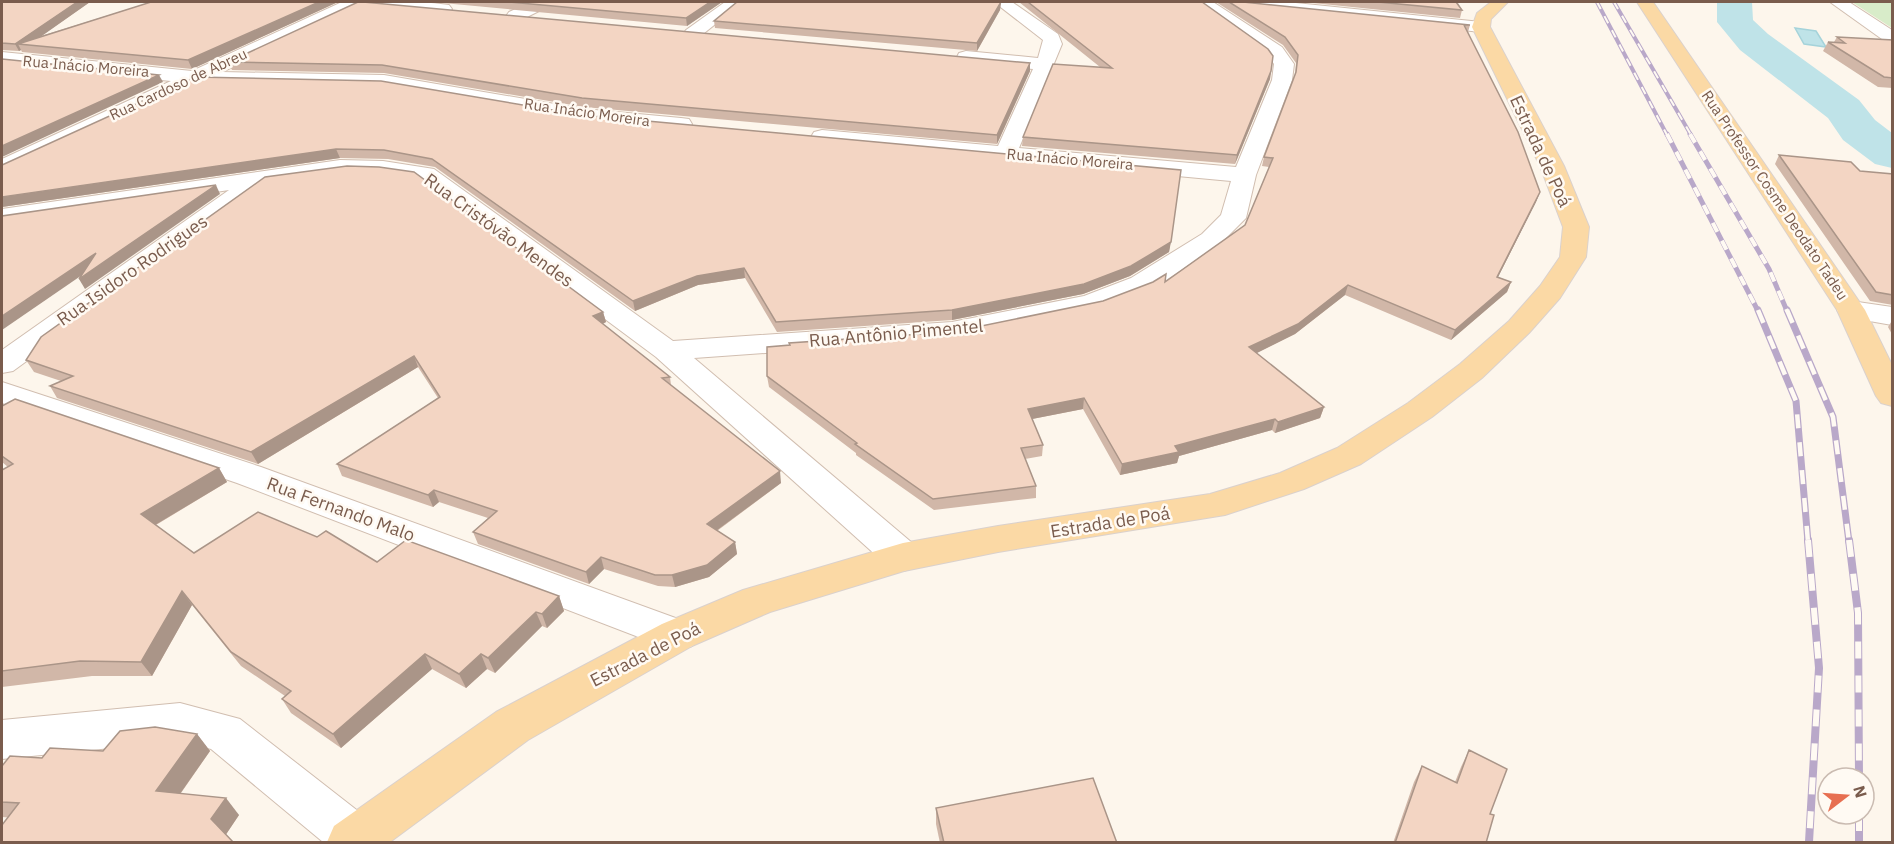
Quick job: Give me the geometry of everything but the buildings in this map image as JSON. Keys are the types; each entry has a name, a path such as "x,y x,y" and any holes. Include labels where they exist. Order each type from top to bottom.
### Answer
{"main road":[{"name":"Rua Professor Cosme Deodato Tadeu","path":"1645,2 1851,310 1893,396"},
{"name":"Estrada de Poá","path":"353,840 512,726 677,634 757,602 903,557 1212,506 1292,481 1349,456 1420,410 1471,371 1511,334 1550,292 1573,257 1576,227 1490,14"}],"street":[{"name":"Rua Cardoso de Abreu","path":"2,167 355,2"},
{"path":"366,2 456,10"},
{"path":"515,16 543,2"},
{"path":"715,36 686,33 735,2"},
{"path":"1002,2 1052,38 1053,45 1006,153"},
{"name":"Rua Antônio Pimentel","path":"667,351 952,331 1091,303 1141,284 1224,229 1233,218 1244,175 1282,80 1284,64 1275,51 1203,2"},
{"path":"1242,2 1490,14"},
{"path":"1838,2 1893,38"},
{"path":"492,14 551,20"},
{"path":"954,56 1045,64"},
{"name":"Rua Inácio Moreira","path":"2,58 194,77 384,81 584,115 700,126"},
{"name":"Rua Inácio Moreira","path":"804,136 1244,175"},
{"name":"Rua Cristóvão Mendes","path":"2,216 263,177 365,166 397,168 426,174 667,351 903,557"},
{"name":"Rua Isidoro Rodrigues","path":"2,363 263,177"},
{"path":"1851,310 1893,316"},
{"name":"Rua Fernando Malo","path":"2,392 249,475 677,634"},
{"path":"2,740 180,722 224,733 353,840"}],"green space":[{"path":"1852,2 1892,2 1892,28"}],"water":[{"path":"1795,28 1816,31 1826,47 1804,44"}],"waterway":[{"path":"1735,2 1735,22 1754,42 1844,109 1859,130 1892,154"}],"railway":[{"path":"1597,2 1667,135"},
{"path":"1614,2 1691,135"},
{"path":"1667,134 1758,311"},
{"path":"1690,134 1769,269 1787,311"},
{"path":"1758,310 1796,401 1808,542"},
{"path":"1787,310 1833,417 1849,542"},
{"path":"1808,540 1819,668 1809,842"},
{"path":"1849,540 1858,613 1859,766"},
{"path":"1859,826 1859,842"}]}
